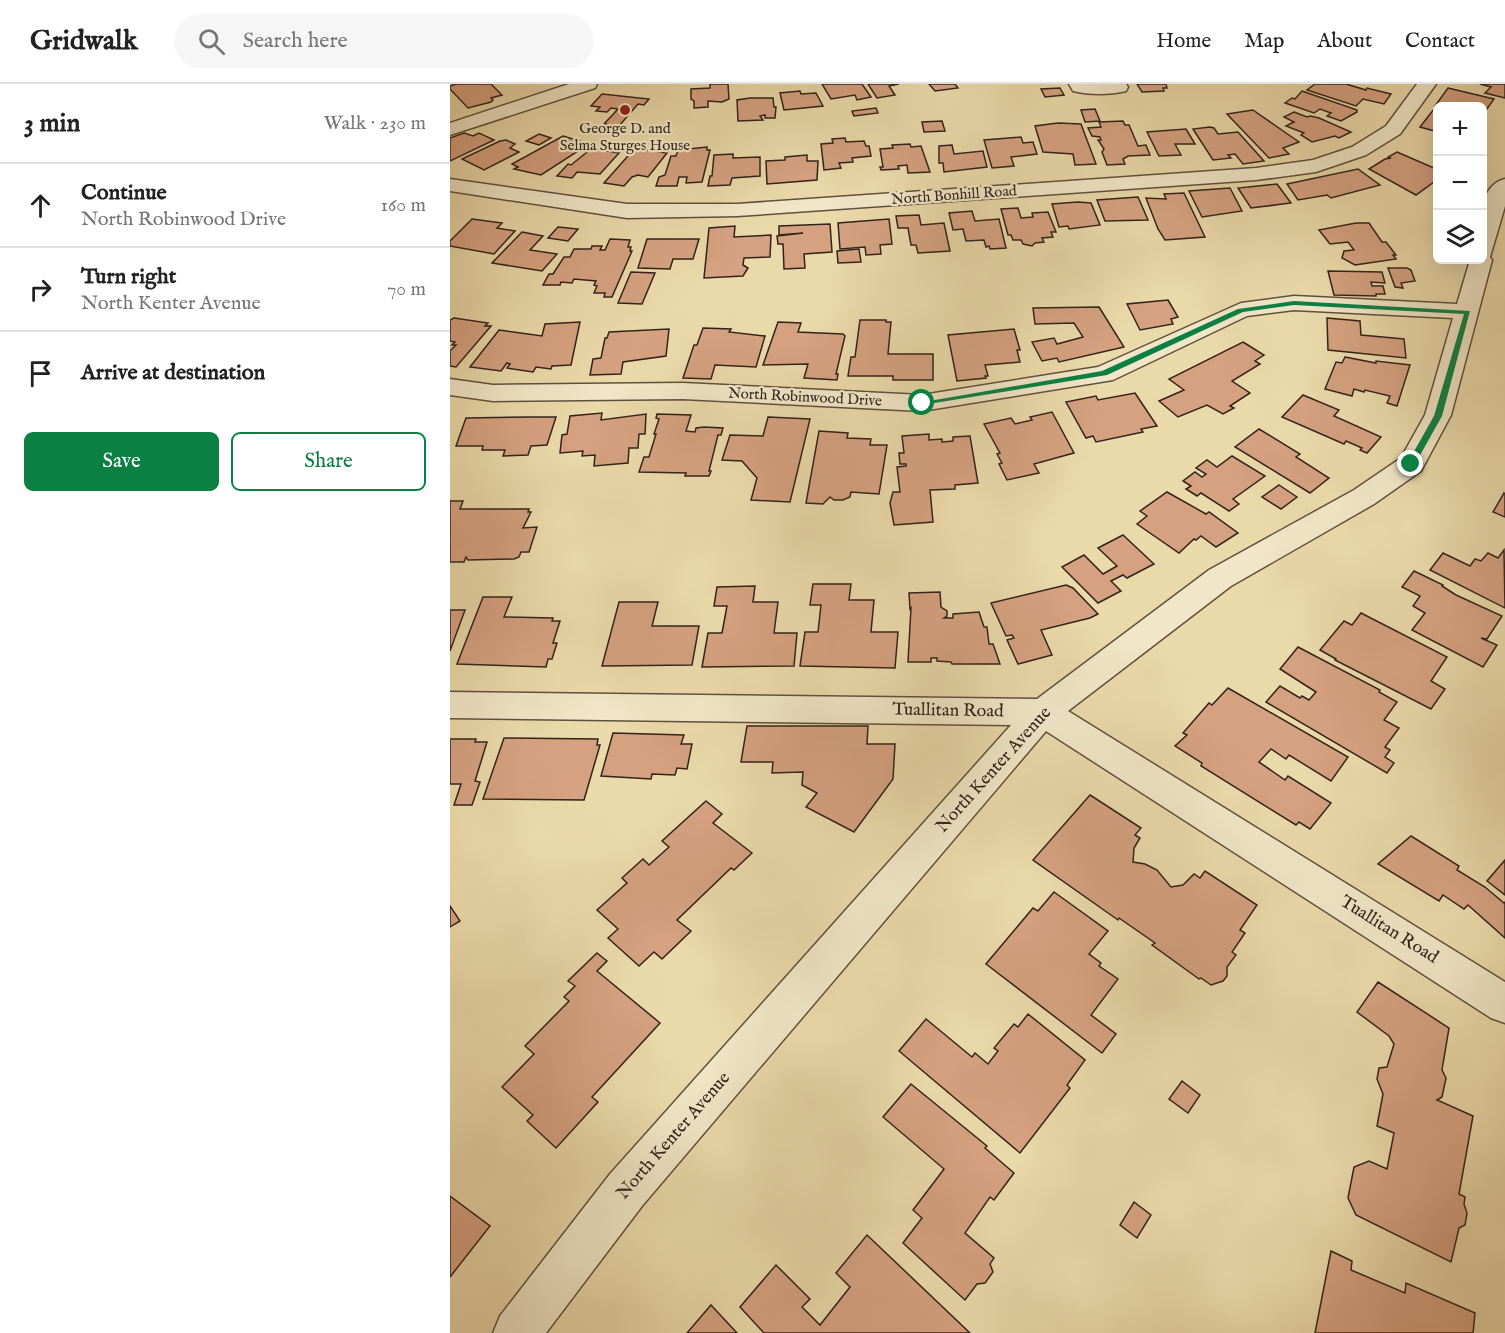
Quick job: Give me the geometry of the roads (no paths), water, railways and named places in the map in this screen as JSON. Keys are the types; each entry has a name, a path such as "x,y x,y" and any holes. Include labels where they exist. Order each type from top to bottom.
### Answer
{"street":[{"path":"450,129 588,84"},
{"path":"1077,84 1080,87 1119,87"},
{"name":"North Bonhill Road","path":"450,185 627,211 737,210 1256,174 1316,166 1359,151 1393,130 1427,84"},
{"path":"1487,234 1497,195 1505,185"},
{"name":"North Kenter Avenue","path":"518,1333 626,1190 1043,712 1220,578 1364,497 1411,464 1438,416 1480,264"},
{"name":"North Robinwood Drive","path":"450,387 493,393 683,391 922,403 1104,374 1241,310 1294,303 1468,312"},
{"name":"Tuallitan Road","path":"450,705 1043,712 1505,1004"}],"place":[{"name":"George D. and Selma Sturges House","path":"625,110"}]}
